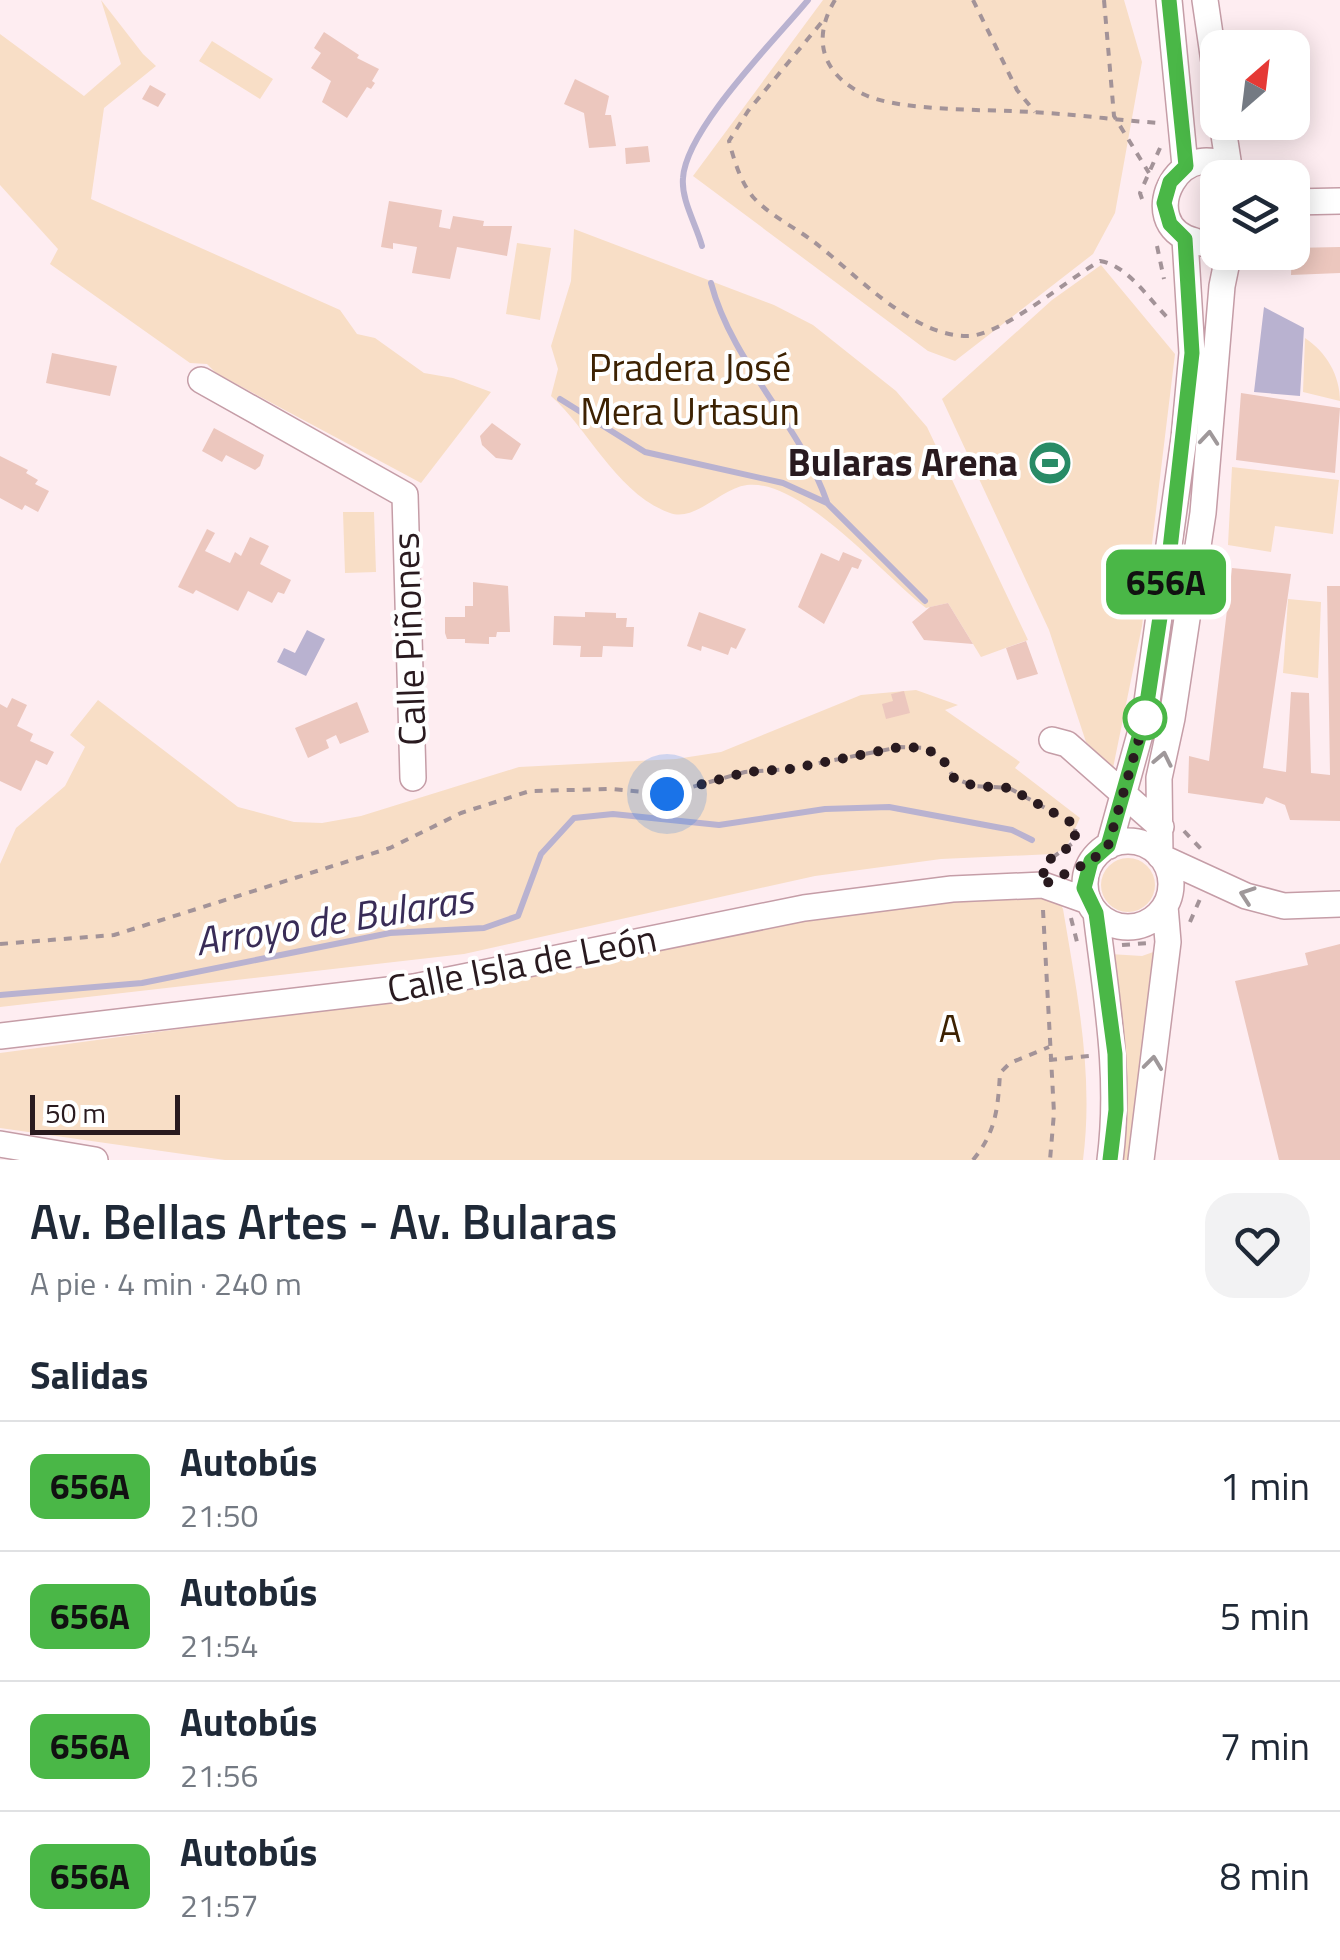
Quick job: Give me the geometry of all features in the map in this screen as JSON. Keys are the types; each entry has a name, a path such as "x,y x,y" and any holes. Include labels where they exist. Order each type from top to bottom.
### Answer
{"street":[{"path":"1169,0 1186,166"},
{"path":"1204,0 1209,30"},
{"path":"1200,162 1186,166 1170,182 1164,203 1170,224 1185,239 1200,243"},
{"path":"1310,202 1340,201"},
{"path":"1110,1160 1116,1110 1115,1054 1092,907 1084,888 1121,806 1145,716 1192,353 1185,239"},
{"path":"1141,1160 1166,960 1165,906 1170,881 1160,857 1159,778 1172,718 1203,512 1225,270"},
{"name":"Calle Piñones","path":"201,380 405,495 413,778"},
{"path":"1121,806 1162,827"},
{"path":"1100,854 1136,842 1246,896 1284,906 1340,904"},
{"name":"Calle Isla de León","path":"1043,885 1100,854"},
{"name":"Calle Isla de León","path":"0,1036 414,987 804,908 952,888 1043,885 1092,907"},
{"path":"1092,907 1108,923 1140,926 1165,906"},
{"path":"0,1144 95,1160"}],"path":[{"path":"835,0 729,141 735,164 754,197 892,307 940,330 970,337 988,330 1026,312 1100,262 1111,263 1127,274 1170,320"},
{"path":"973,0 1016,90 1035,112"},
{"path":"1104,0 1117,120 1149,173"},
{"path":"821,23 824,54 835,72 864,94 908,104 1159,123"},
{"path":"0,944 114,936 390,848 477,806 530,791 611,788 667,794 746,772 790,769 900,747 925,748 942,758 954,778 974,786 1009,788 1076,825 1074,844 1044,863 1054,1134 1050,1160"},
{"path":"973,1160 991,1138 998,1114 1000,1073 1010,1063 1049,1047"},
{"path":"1049,1060 1115,1054"}],"green space":[{"path":"101,0 156,66 104,108 91,199 340,310 357,334 375,338 424,373 453,378 491,392 421,483 216,373 207,364 190,363 50,264 58,249 0,185 0,34 84,96 121,64"},
{"path":"823,0 1124,0 1142,62 1115,213 1093,254 955,361 928,351 693,176"},
{"path":"212,41 273,79 260,99 199,61"},
{"name":"Pradera José Mera Urtasun","path":"574,229 774,305 813,325 896,391 927,427 1028,640 981,657 948,603 926,608 817,513 769,487 737,487 680,515 651,504 635,492 551,396 558,369 551,346 571,281"},
{"path":"517,243 551,248 540,320 506,314"},
{"path":"1101,265 1175,354 1142,626 1113,768 1086,742 1049,630 942,399 1052,300"},
{"path":"1305,338 1330,365 1340,401 1303,392"},
{"path":"1232,467 1339,480 1333,534 1275,526 1271,552 1228,545"},
{"path":"343,512 374,512 376,572 345,573"},
{"path":"1288,599 1321,602 1318,678 1283,673"},
{"path":"916,690 958,705 945,710 1020,762 1015,768 1080,818 1066,848 1053,854 941,859 815,876 464,954 0,1007 0,864 16,828 65,786 85,747 70,735 98,700 238,807 294,822 322,823 361,816 519,767 676,759 721,752 861,695"},
{"path":"1128,858 1147,866 1155,885 1147,904 1128,912 1109,904 1101,885 1109,866"},
{"name":"A","path":"1043,893 1058,899 1063,909 1078,1003 1085,1065 1083,1160 225,1160 0,1128 0,1053 435,995 851,910"},
{"path":"1159,950 1131,1160 1119,1160 1110,954 1142,956"}],"shaded area":[{"path":"1264,307 1304,328 1300,396 1254,392"},
{"path":"307,630 325,639 306,676 277,662 284,648 295,653"}],"building":[{"path":"324,32 359,55 357,58 379,69 372,81 375,83 371,89 367,87 347,118 322,102 331,81 311,68 321,53 314,48"},
{"path":"575,79 609,96 605,115 611,115 616,146 589,148 584,113 564,104"},
{"path":"150,85 166,94 158,107 142,99"},
{"path":"648,146 650,162 626,164 625,148"},
{"path":"389,201 442,210 439,227 450,229 453,216 484,221 483,226 512,226 507,256 457,247 450,279 412,273 417,247 393,243 393,249 381,247"},
{"path":"1340,247 1340,273 1291,275 1291,270 1310,270 1310,248"},
{"path":"52,353 117,366 110,396 46,383"},
{"path":"1241,393 1340,408 1335,473 1236,460"},
{"path":"492,423 521,444 512,460 496,458 482,445 480,436"},
{"path":"214,428 264,455 260,466 255,470 226,455 222,462 202,451"},
{"path":"0,456 28,470 26,473 38,480 35,484 49,491 38,512 25,505 22,510 0,498"},
{"path":"207,529 215,533 205,551 230,563 235,552 241,556 250,537 269,546 260,564 291,580 284,594 278,592 272,603 248,591 238,611 196,590 193,594 178,587"},
{"path":"843,552 862,560 858,569 852,567 824,624 798,607 821,553 839,561"},
{"path":"1232,568 1291,574 1263,768 1286,772 1291,692 1309,693 1311,773 1330,775 1327,586 1340,586 1340,821 1290,820 1285,805 1266,797 1263,804 1188,793 1189,756 1209,761"},
{"path":"473,582 508,586 510,632 497,632 496,637 489,637 489,644 447,639 445,633 445,617 465,617 465,606 473,606"},
{"path":"948,603 973,644 924,640 912,622 930,607"},
{"path":"585,612 616,613 616,618 627,618 626,627 634,627 633,647 603,646 602,657 580,657 581,646 553,645 554,616 585,617"},
{"path":"699,612 746,629 736,649 731,647 728,655 702,646 701,651 687,646"},
{"path":"1026,641 1038,674 1017,680 1006,648"},
{"path":"904,691 910,713 886,719 882,704 893,701 891,694"},
{"path":"12,698 27,705 17,726 33,734 30,741 54,752 47,765 36,760 21,791 0,781 0,704 7,708"},
{"path":"357,702 369,732 340,744 336,735 326,740 329,748 308,758 295,728"},
{"path":"1340,944 1340,1160 1279,1160 1235,981 1308,965 1305,953"}],"waterway":[{"path":"702,246 684,195 688,158 715,111 808,0"},
{"path":"711,283 734,340 800,446 827,502"},
{"path":"560,399 645,452 783,483 827,503 925,601"},
{"name":"Arroyo de Bularas","path":"0,995 142,983 390,933 484,928 518,916 541,854 574,818 613,814 719,825 825,809 889,807 1012,830 1032,840"}],"bus line":[{"name":"656A","path":"1110,1160 1116,1110 1115,1054 1096,913 1084,888 1091,861 1108,846 1145,716 1169,558 1192,353 1185,239 1170,224 1164,203 1170,182 1186,166 1169,0"}],"place":[{"name":"Bularas Arena","path":"1050,463"}],"route":[{"path":"667,794 746,772 790,769 900,747 925,748 942,758 954,778 974,786 1009,788 1076,825 1074,844 1044,863 1043,885 1072,873 1108,846 1145,718"}]}
